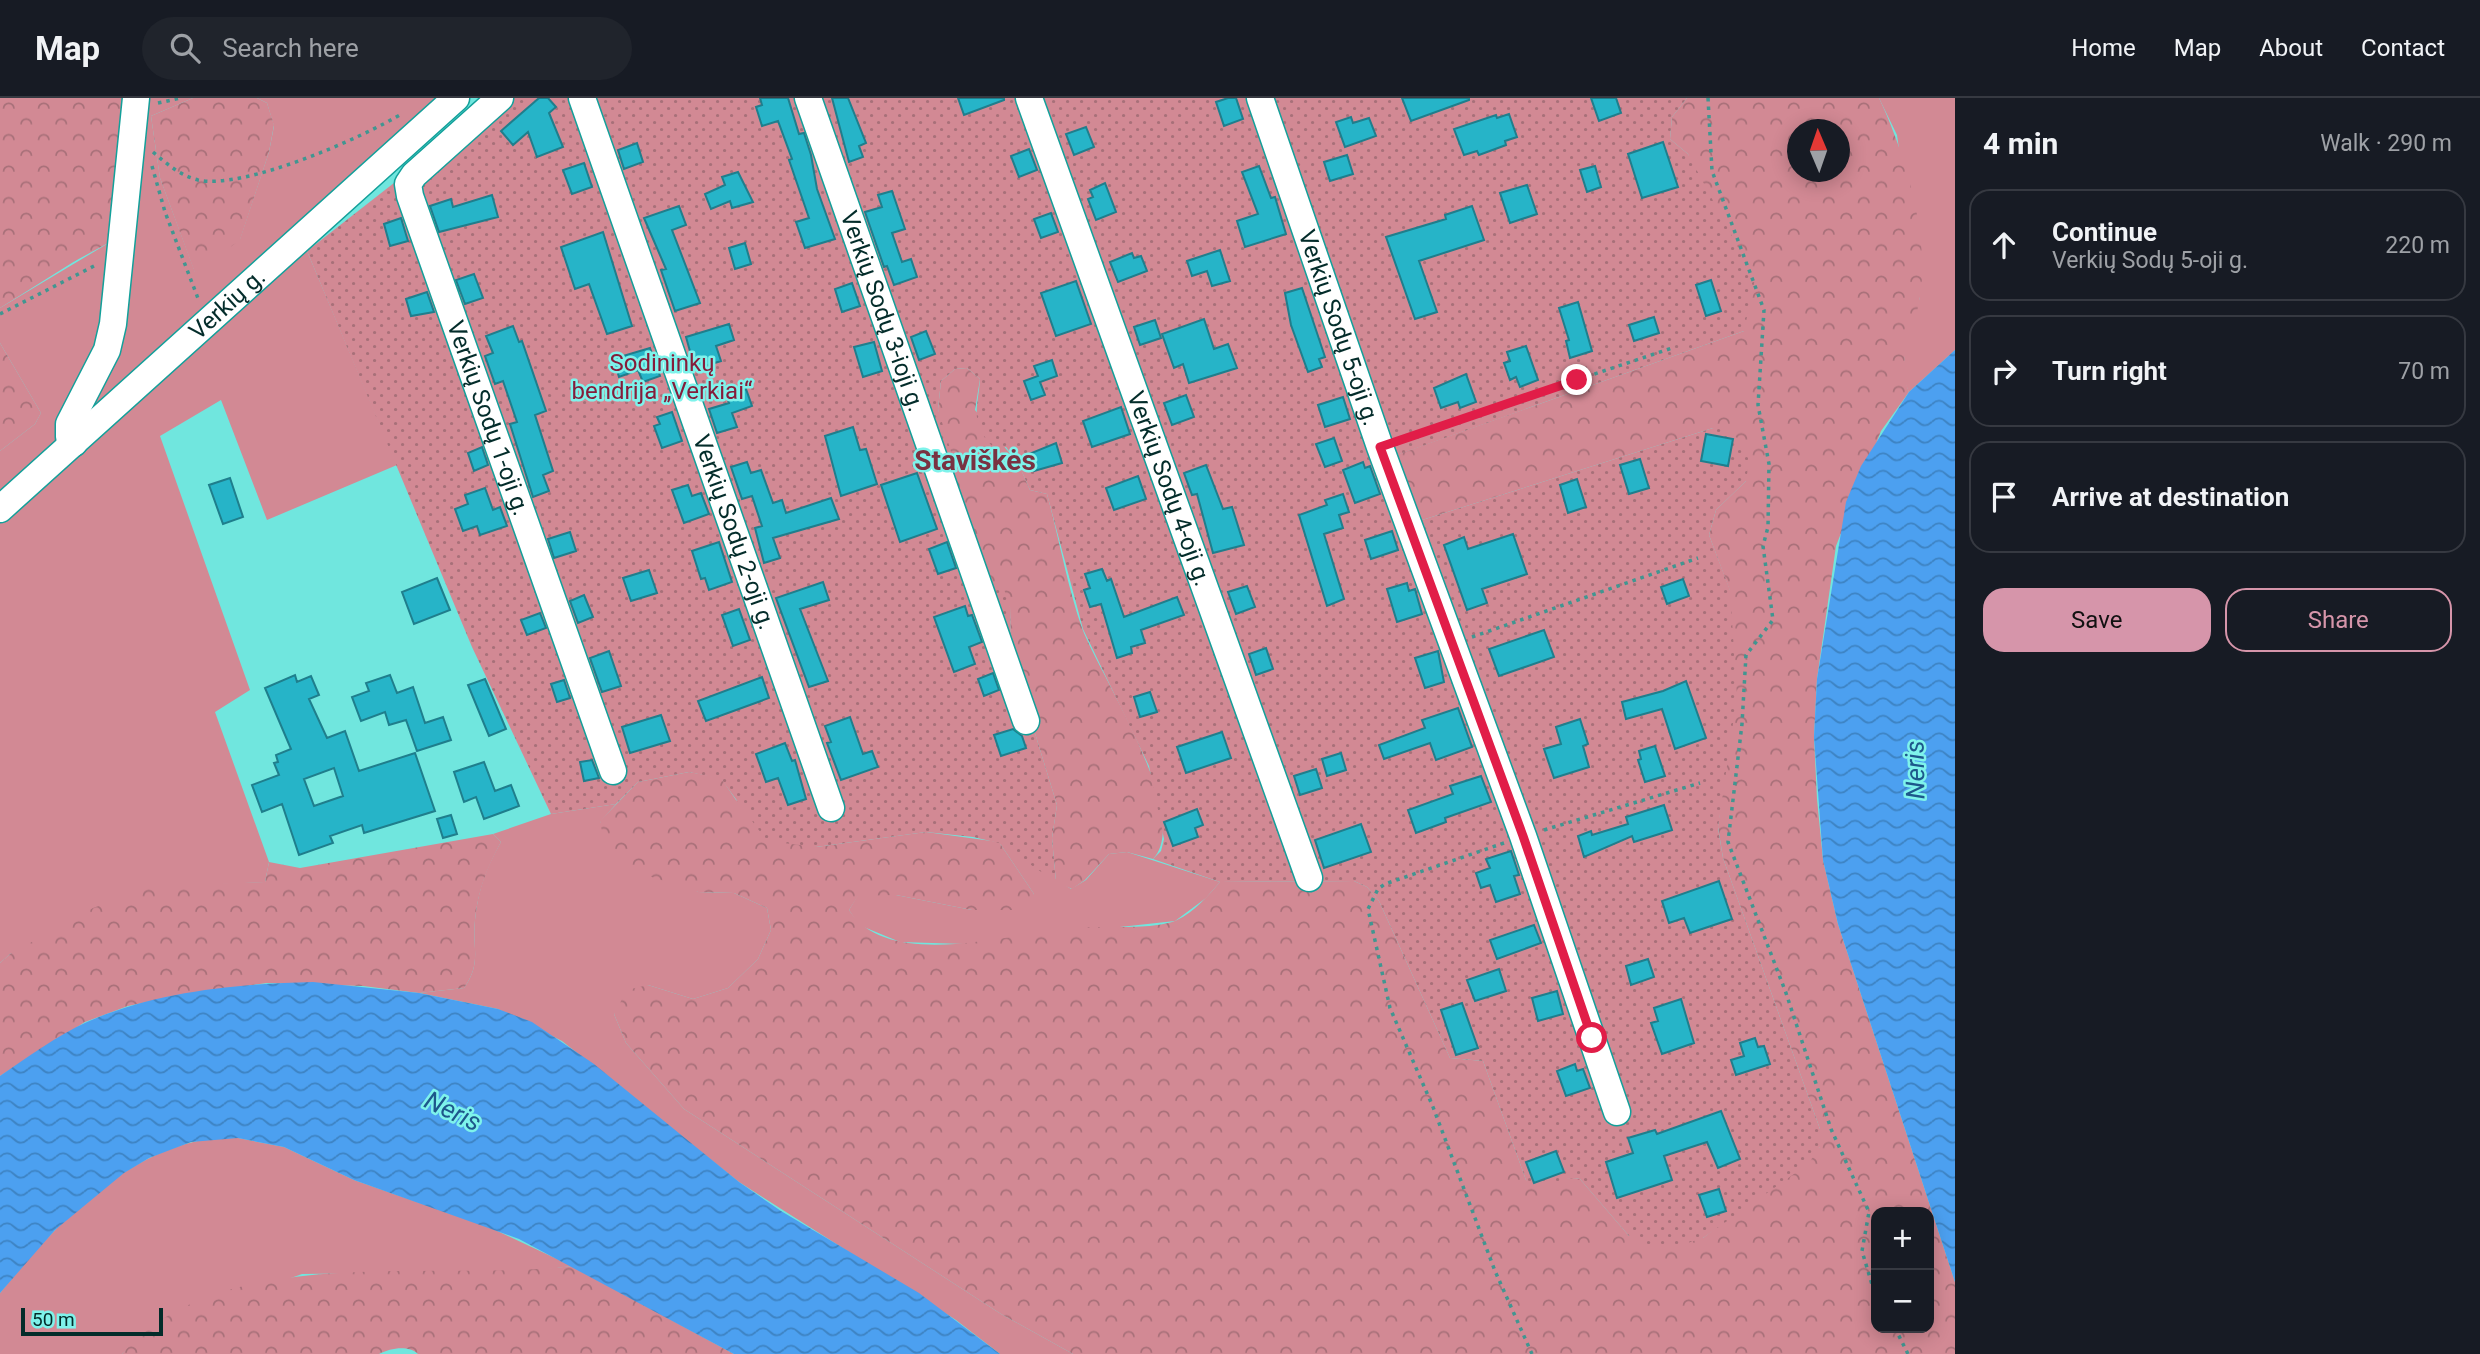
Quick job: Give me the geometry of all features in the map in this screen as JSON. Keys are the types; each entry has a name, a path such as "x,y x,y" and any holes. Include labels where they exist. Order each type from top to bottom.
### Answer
{"street":[{"path":"74,443 68,432 69,424 107,351 113,324 136,98"},
{"name":"Verkių g.","path":"0,509 456,98"},
{"name":"Verkių Sodų 1-oji g.","path":"500,98 414,175 408,184 410,196 613,771"},
{"name":"Verkių Sodų 2-oji g.","path":"582,98 831,808"},
{"name":"Verkių Sodų 3-ioji g.","path":"808,98 1026,721"},
{"name":"Verkių Sodų 4-oji g.","path":"1029,98 1309,878"},
{"name":"Verkių Sodų 5-oji g.","path":"1260,98 1380,447 1454,644 1617,1112"}],"path":[{"path":"1708,98 1712,171 1764,310 1758,405 1769,464 1769,527 1763,546 1773,620 1746,655 1742,724 1728,842 1743,889 1786,993 1831,1129 1869,1212 1862,1251 1871,1281"},
{"path":"212,320 194,292 180,255 147,147 178,173 201,180 227,180 259,174 380,127 409,110"},
{"path":"0,314 83,273 108,258 122,242"},
{"path":"1380,447 1675,347"},
{"path":"1454,644 1698,558"},
{"path":"1385,884 1378,889 1368,909 1390,1008 1433,1107 1495,1271 1532,1354"},
{"path":"1898,1333 1908,1354"}],"green space":[{"path":"0,98 127,98 112,241 0,308"},
{"path":"127,98 193,98 151,116 160,178 195,272 240,239 269,152 274,126 267,103 257,98 441,98 0,494 0,451 35,424 41,413 0,343 0,308 112,241"},
{"path":"193,98 257,98 267,103 274,125 269,152 240,240 195,273 160,178 151,116"},
{"name":"Sodininkų bendrija „Verkiai“","path":"492,98 1687,98 1672,117 1670,139 1688,154 1755,279 1744,331 1397,455 1419,521 1713,428 1729,430 1743,444 1749,461 1746,481 1716,510 1709,535 1730,590 1737,696 1718,828 1723,858 1820,1129 1820,1147 1808,1164 1703,1238 1672,1248 1649,1247 1629,1236 1580,1179 1566,1179 1545,1185 1532,1184 1526,1180 1483,1061 1450,1058 1379,901 1367,887 1354,881 1220,882 1153,859 1161,851 1164,839 1149,766 1083,629 1047,494 1030,490 1019,465 1006,447 993,447 985,438 977,415 980,379 967,368 955,369 941,381 938,409 952,455 958,538 975,582 1004,589 1010,607 1011,655 1057,805 1052,838 1056,882 999,843 973,837 926,832 816,847 767,841 721,779 689,772 638,782 616,804 551,814 472,647 307,251 408,172"},
{"path":"1687,98 1879,98 1898,144 1913,195 1922,273 1918,309 1905,356 1905,380 1909,392 1881,431 1836,546 1817,679 1814,737 1823,860 1838,924 1930,1207 1871,1207 1871,1333 1934,1333 1934,1218 1955,1282 1955,1354 1073,1354 1001,1314 684,1109 626,1043 614,1014 627,990 648,985 693,999 728,988 758,959 771,930 767,908 734,893 698,892 627,869 606,851 600,821 638,782 689,772 721,778 736,800 816,847 926,832 999,842 1034,894 1017,910 972,910 896,895 858,896 849,910 868,929 892,940 952,944 1071,928 1140,927 1167,923 1189,913 1220,882 1354,881 1367,887 1379,901 1450,1058 1483,1061 1526,1180 1541,1183 1566,1178 1580,1179 1629,1236 1703,1238 1820,1147 1820,1129 1723,858 1718,827 1722,793 1730,591 1709,535 1716,510 1746,481 1713,428 1419,521 1396,455 1744,331 1688,154 1670,139 1672,117"},
{"path":"1879,98 1955,98 1955,350 1909,392 1903,378 1905,347 1920,297 1897,135"},
{"path":"307,251 397,465 267,520 221,400 160,436 250,690 215,712 269,862 265,882 222,884 10,954 0,963 0,523"},
{"path":"0,343 41,413 35,424 0,451"},
{"path":"967,368 980,379 975,410 1019,465 1030,490 1047,494 1082,628 1139,745 1153,780 1161,812 1162,839 1153,859 1127,852 1109,854 1085,880 1072,889 1056,882 1052,838 1057,805 1011,655 1010,607 975,582 938,409 941,381 955,369"},
{"path":"616,804 600,822 698,892 734,893 767,908 771,930 758,959 728,988 693,999 648,985 614,1014 626,1043 684,1109 1001,1314 1073,1354 1000,1354 956,1320 739,1182 562,1041 498,1009 419,993 464,988 470,979 475,963 474,930 478,899 487,870 501,842 493,834 551,814"},
{"path":"493,834 501,842 487,870 478,899 474,930 475,963 464,988 419,993 363,986 267,983 176,996 128,1006 85,1022 0,1076 0,963 10,954 93,908 156,885 265,882 269,862 300,868"},
{"path":"999,842 1071,889 1086,880 1109,854 1127,852 1220,882 1206,898 1175,921 964,944 900,942 859,925 849,910 858,895 896,895 972,910 1034,894"},
{"path":"213,1138 238,1138 284,1147 354,1180 491,1228 572,1266 534,1271 302,1274 151,1328 122,1354 0,1354 0,1293 44,1242 93,1195 120,1175 180,1146"},
{"path":"572,1266 734,1354 418,1354 399,1348 379,1354 122,1354 164,1318 215,1294 272,1280 334,1273 518,1270"}],"water":[{"name":"Neris","path":"1955,350 1955,1282 1934,1218 1934,1207 1930,1207 1838,924 1823,860 1814,737 1817,679 1846,502 1861,466 1909,392"},
{"name":"Neris","path":"313,982 419,993 498,1009 532,1022 594,1064 739,1182 781,1211 919,1293 1000,1354 734,1354 519,1239 354,1180 284,1147 238,1138 191,1142 149,1158 124,1173 55,1230 0,1293 0,1076 42,1047 87,1022 114,1011 198,991"}],"building":[{"path":"539,98 548,98 556,107 549,113 563,147 537,157 528,132 513,145 501,131"},
{"path":"760,98 788,98 799,134 804,133 817,189 835,239 805,248 796,222 809,218 789,160 792,159 778,121 762,126 756,107 762,105"},
{"path":"832,98 848,98 866,143 859,146 863,157 849,162"},
{"path":"958,98 1004,98 1004,100 964,115"},
{"path":"1236,98 1243,119 1224,126 1216,102"},
{"path":"1402,98 1469,98 1469,100 1411,121"},
{"path":"1591,98 1616,98 1621,113 1599,121"},
{"path":"1509,114 1517,137 1505,141 1506,145 1479,155 1477,151 1464,155 1454,129 1496,115 1497,118"},
{"path":"1351,117 1353,123 1369,118 1376,136 1345,147 1336,122"},
{"path":"1086,127 1094,147 1074,155 1066,134"},
{"path":"1663,142 1678,187 1642,198 1628,154"},
{"path":"637,143 643,162 624,169 618,150"},
{"path":"1029,149 1037,170 1019,177 1011,156"},
{"path":"1347,155 1353,174 1330,181 1324,162"},
{"path":"584,163 592,187 572,194 563,170"},
{"path":"1259,166 1271,198 1275,197 1286,234 1245,247 1237,221 1258,214 1242,172"},
{"path":"1595,166 1601,187 1587,192 1580,170"},
{"path":"738,172 753,202 732,208 730,201 711,209 705,194 725,185 722,177"},
{"path":"1105,183 1116,212 1096,220 1088,199 1093,197 1090,190"},
{"path":"1527,185 1537,214 1510,223 1500,193"},
{"path":"892,191 905,229 892,233 902,262 911,259 917,277 894,285 887,266 884,267 865,212 882,207 878,195"},
{"path":"492,195 498,217 439,232 430,206 451,199 453,207"},
{"path":"679,206 686,225 672,230 700,303 675,311 661,270 666,269 644,218"},
{"path":"1472,206 1484,240 1419,261 1437,312 1415,319 1386,237 1446,219 1445,215"},
{"path":"1051,213 1058,232 1041,238 1034,219"},
{"path":"401,218 408,241 390,246 384,224"},
{"path":"603,232 632,326 607,334 589,284 575,289 561,247"},
{"path":"745,243 751,264 735,269 729,248"},
{"path":"1220,250 1230,281 1212,286 1207,271 1192,276 1187,261"},
{"path":"1132,253 1134,258 1141,256 1147,271 1118,282 1110,262"},
{"path":"474,274 483,298 465,304 456,280"},
{"path":"1711,280 1721,311 1706,316 1696,285"},
{"path":"1076,281 1091,324 1056,336 1041,293"},
{"path":"852,283 860,306 842,312 835,289"},
{"path":"1302,288 1325,357 1319,359 1322,367 1308,372 1291,325 1285,293"},
{"path":"427,292 434,312 411,316 406,299"},
{"path":"1578,302 1592,351 1570,358 1566,341 1569,340 1559,308"},
{"path":"1654,317 1659,333 1634,341 1629,325"},
{"path":"1204,319 1214,349 1228,344 1237,368 1189,383 1183,364 1174,368 1162,334"},
{"path":"1155,320 1161,338 1140,345 1134,327"},
{"path":"729,324 734,340 716,346 721,361 695,369 686,337"},
{"path":"513,326 519,342 522,341 546,411 535,415 553,471 543,475 549,491 533,497 510,424 517,422 503,381 495,384 485,356 493,353 486,336"},
{"path":"926,331 935,354 919,360 911,337"},
{"path":"874,342 882,371 863,377 854,347"},
{"path":"1526,346 1538,380 1520,387 1516,377 1510,380 1504,363 1510,361 1507,352"},
{"path":"650,348 660,376 643,382 638,370 619,377 614,361 616,358"},
{"path":"1052,360 1057,376 1040,382 1045,395 1031,400 1024,381 1038,376 1034,366"},
{"path":"1466,374 1476,402 1460,408 1458,402 1441,408 1434,388"},
{"path":"746,389 752,406 732,413 737,427 717,433 709,409 729,403 726,395"},
{"path":"1186,395 1194,417 1172,425 1164,403"},
{"path":"1343,397 1350,419 1325,427 1318,405"},
{"path":"1121,407 1130,434 1092,447 1083,421"},
{"path":"672,412 682,441 662,448 654,426 660,424 657,417"},
{"path":"853,427 860,450 866,449 877,484 841,496 825,436"},
{"path":"1706,434 1733,439 1728,466 1701,461"},
{"path":"1334,438 1342,461 1325,467 1316,444"},
{"path":"1056,443 1062,463 1034,471 1029,454"},
{"path":"482,447 488,465 474,471 468,453"},
{"path":"1640,459 1649,488 1629,494 1620,465"},
{"path":"747,462 751,473 761,470 773,503 782,500 786,513 831,498 839,519 773,538 780,558 764,563 755,528 762,526 752,496 742,499 731,467"},
{"path":"1363,462 1365,468 1370,466 1380,494 1355,503 1343,470"},
{"path":"1206,465 1223,509 1232,507 1244,545 1213,553 1197,494 1192,495 1184,473"},
{"path":"917,473 937,529 900,542 881,485"},
{"path":"1138,476 1146,499 1114,510 1106,488"},
{"path":"230,478 243,517 223,524 209,485"},
{"path":"1577,479 1586,507 1568,513 1560,485"},
{"path":"688,485 692,496 701,493 709,514 684,523 672,490"},
{"path":"485,488 493,510 500,507 507,526 480,535 477,526 463,531 455,509 468,504 465,495"},
{"path":"1343,494 1349,512 1339,515 1343,528 1324,534 1344,599 1327,606 1299,515 1327,505 1325,500"},
{"path":"1392,531 1398,550 1371,559 1365,540"},
{"path":"570,532 576,551 554,558 548,539"},
{"path":"1513,534 1527,574 1482,589 1487,603 1467,610 1444,545 1464,537 1468,549"},
{"path":"719,542 732,582 709,590 705,578 701,579 692,551"},
{"path":"947,542 956,568 938,574 929,549"},
{"path":"1102,569 1107,581 1111,579 1124,617 1177,597 1184,615 1141,630 1145,643 1131,647 1132,653 1117,658 1101,604 1090,607 1084,590 1090,588 1085,574"},
{"path":"649,570 657,593 631,601 623,578"},
{"path":"437,578 450,610 414,624 402,592"},
{"path":"1683,579 1689,596 1667,604 1661,587"},
{"path":"823,582 829,600 800,609 828,681 809,687 776,598"},
{"path":"1407,583 1409,591 1415,589 1422,614 1397,622 1387,589"},
{"path":"1247,586 1255,607 1236,614 1228,592"},
{"path":"584,595 593,617 578,623 570,601"},
{"path":"965,606 968,616 972,615 982,642 969,647 975,664 954,672 934,617"},
{"path":"739,609 750,640 733,646 722,615"},
{"path":"540,613 546,628 527,635 521,620"},
{"path":"1544,630 1554,657 1499,676 1489,649"},
{"path":"1266,648 1273,669 1256,675 1249,654"},
{"path":"609,651 621,686 602,692 590,658"},
{"path":"1438,651 1444,682 1425,688 1415,658"},
{"path":"993,673 999,690 984,696 978,679"},
{"path":"295,675 297,682 311,676 319,695 309,699 327,738 345,731 359,771 415,753 435,811 364,833 362,825 330,836 333,843 299,855 282,804 262,812 252,785 279,775 274,763 278,762 276,755 291,749 265,688","holes":["334,768 343,796 314,806 304,779"]},
{"path":"390,675 397,693 413,687 425,723 443,717 451,740 417,751 406,720 389,725 385,712 361,721 352,697 369,691 366,683"},
{"path":"762,677 769,698 706,721 698,701"},
{"path":"485,679 506,729 489,736 468,685"},
{"path":"564,680 570,698 557,702 551,684"},
{"path":"1686,681 1706,738 1675,749 1662,709 1626,719 1622,702 1663,691"},
{"path":"1150,692 1157,712 1140,717 1134,697"},
{"path":"1458,708 1472,747 1436,760 1430,743 1384,759 1379,745 1425,728 1422,720"},
{"path":"661,715 670,741 630,753 622,727"},
{"path":"850,717 863,754 872,751 878,767 841,780 827,743 831,742 825,726"},
{"path":"1580,719 1588,744 1583,746 1589,767 1554,778 1544,749 1561,744 1556,727"},
{"path":"1013,729 1022,736 1026,748 1001,756 994,735"},
{"path":"1222,732 1231,758 1186,773 1177,747"},
{"path":"785,743 792,761 795,760 806,799 788,805 778,778 766,782 756,754"},
{"path":"1655,746 1665,776 1645,782 1638,760 1641,759 1639,751"},
{"path":"1341,753 1346,770 1327,776 1322,759"},
{"path":"592,760 599,778 584,781 580,762"},
{"path":"484,762 495,791 511,785 519,806 484,819 476,797 464,802 454,772"},
{"path":"1316,769 1322,788 1300,795 1294,776"},
{"path":"1481,776 1491,802 1445,818 1446,822 1416,833 1408,810 1453,794 1450,786"},
{"path":"1664,805 1672,830 1634,842 1632,836 1584,857 1578,836 1591,831 1592,835 1628,824 1626,817"},
{"path":"1197,809 1203,825 1195,828 1198,837 1173,846 1164,822"},
{"path":"451,815 457,834 443,838 437,819"},
{"path":"1361,824 1371,852 1324,868 1315,840"},
{"path":"1511,851 1519,875 1514,876 1520,894 1496,902 1490,885 1481,888 1476,873 1490,868 1486,859"},
{"path":"1719,881 1732,919 1690,933 1684,918 1669,923 1662,901"},
{"path":"1534,925 1541,943 1497,959 1490,940"},
{"path":"1648,959 1654,977 1631,985 1626,966"},
{"path":"1499,969 1506,991 1475,1001 1467,980"},
{"path":"1557,991 1563,1014 1538,1021 1532,998"},
{"path":"1681,999 1694,1043 1662,1054 1651,1023 1658,1021 1654,1008"},
{"path":"1462,1003 1478,1048 1456,1055 1441,1010"},
{"path":"1755,1038 1758,1047 1764,1046 1770,1064 1736,1075 1731,1060 1744,1056 1740,1043"},
{"path":"1575,1064 1577,1071 1583,1069 1590,1088 1566,1096 1557,1071"},
{"path":"1721,1111 1740,1159 1718,1168 1707,1142 1664,1156 1672,1180 1617,1198 1606,1162 1633,1153 1628,1138 1655,1130 1657,1134"},
{"path":"1556,1151 1564,1172 1534,1183 1526,1162"},
{"path":"1719,1189 1726,1211 1707,1217 1699,1195"}],"district":[{"name":"Staviškės","path":"975,460"}],"route":[{"path":"1577,380 1380,447 1523,836 1592,1038"}]}
